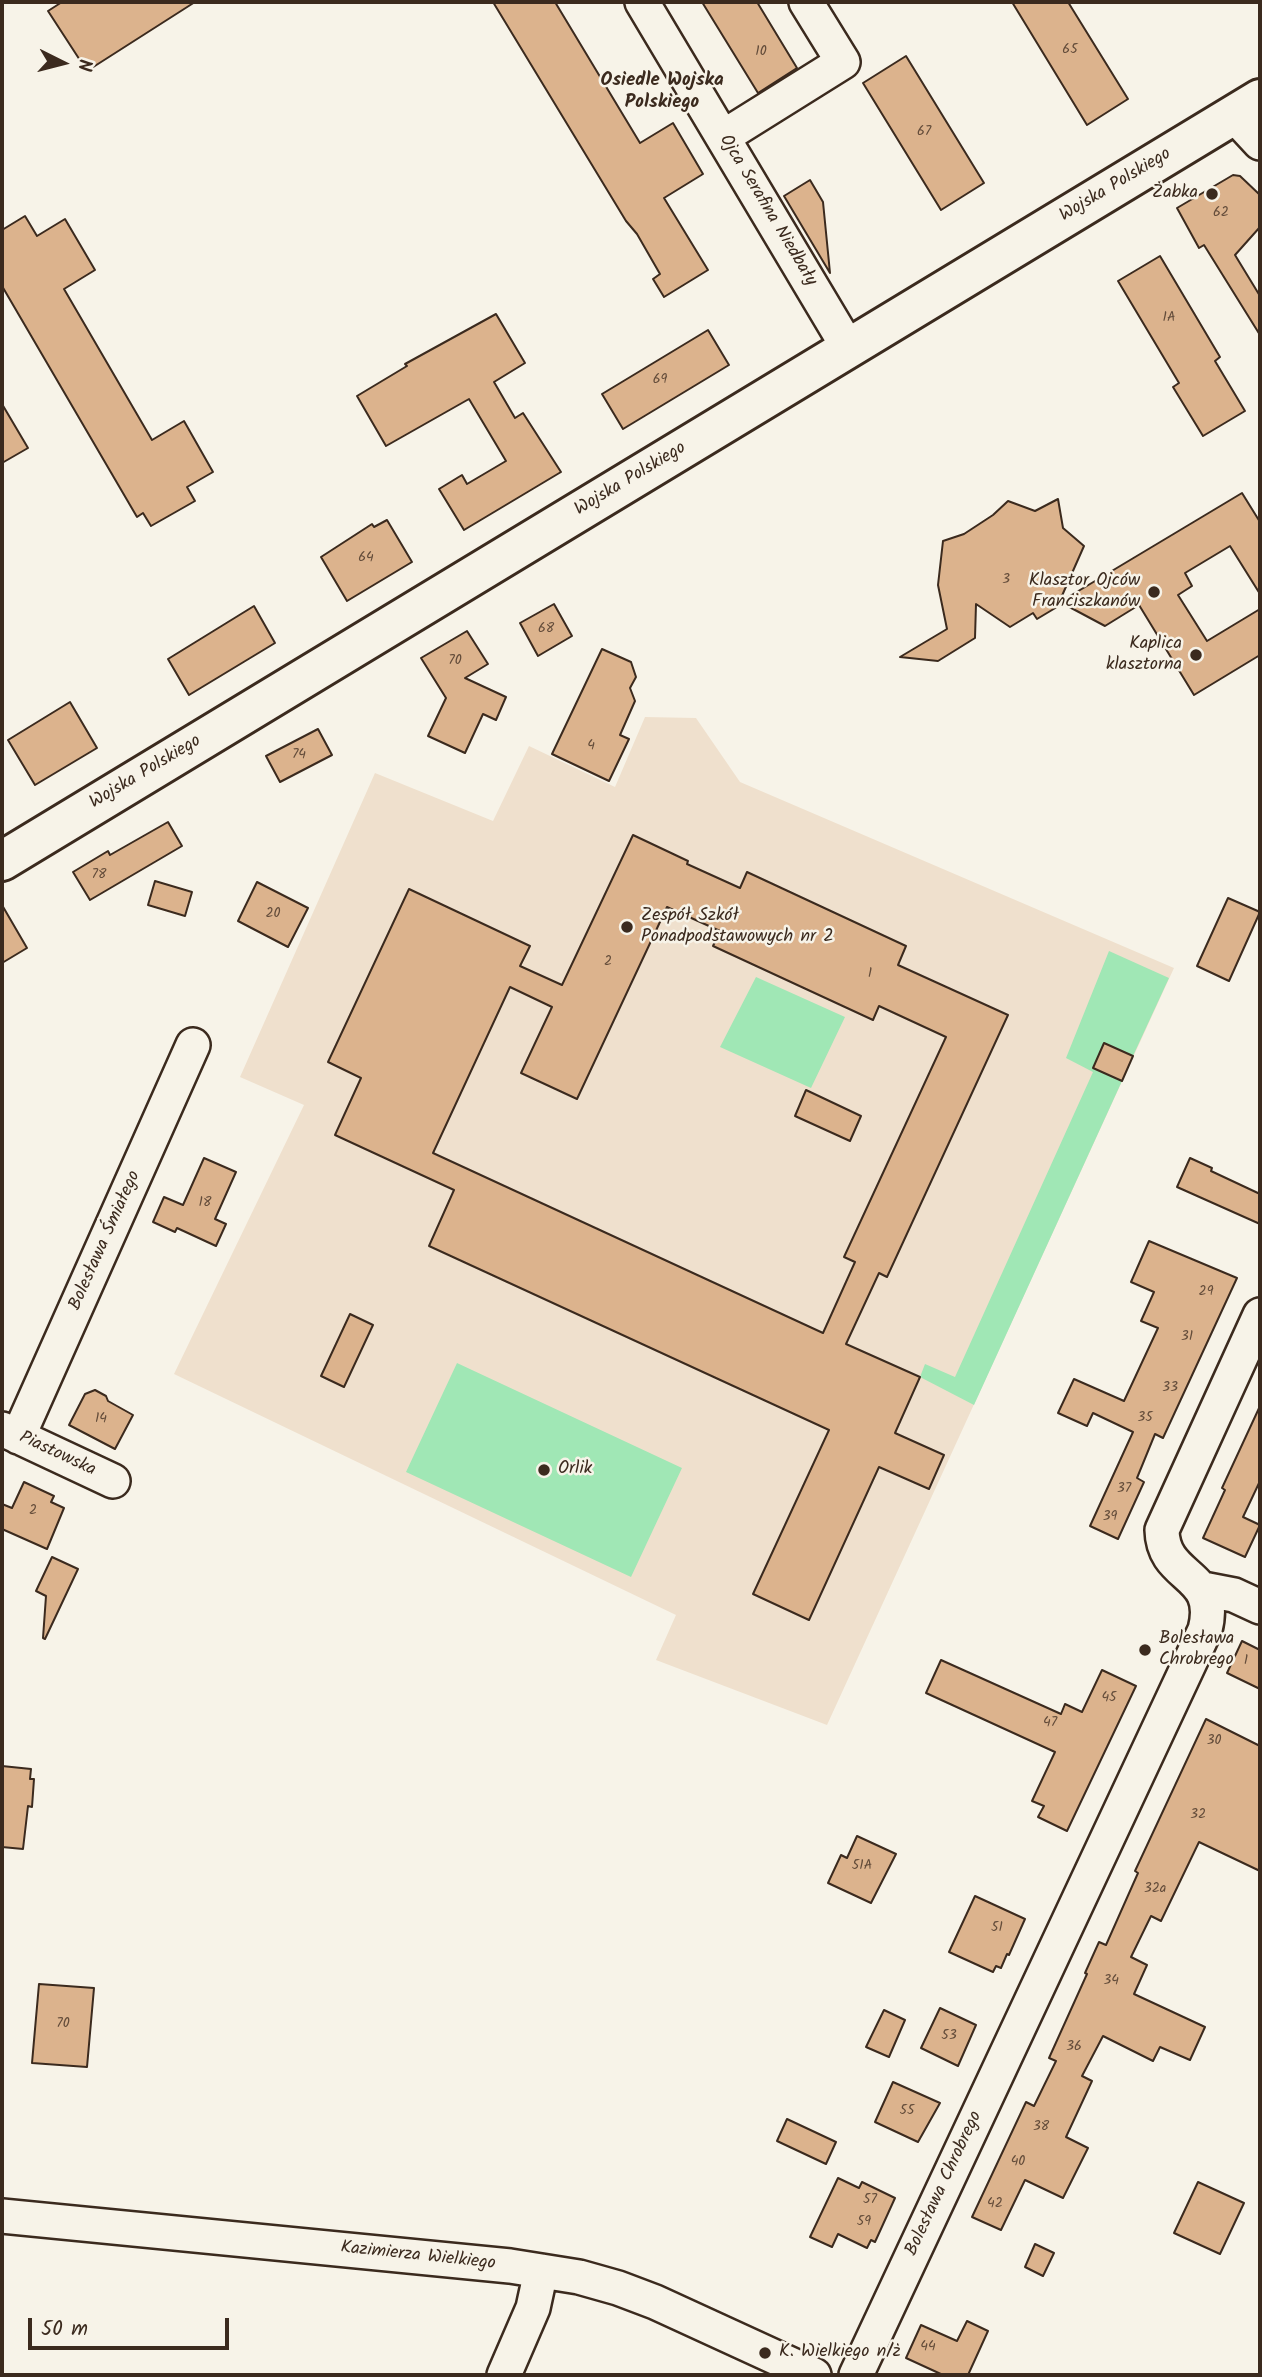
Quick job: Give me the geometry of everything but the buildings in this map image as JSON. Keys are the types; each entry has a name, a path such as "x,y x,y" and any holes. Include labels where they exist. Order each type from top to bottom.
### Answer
{"main road":[{"name":"Wojska Polskiego","path":"2,861 1247,107"}],"street":[{"name":"Ojca Serafina Niedbały","path":"642,2 849,349"},
{"path":"723,136 843,62 806,2"},
{"path":"1247,107 1260,143"},
{"name":"Bolesława Śmiałego","path":"10,1433 193,1045"},
{"path":"1260,1315 1162,1530 1162,1544 1167,1555 1175,1566 1203,1589 1234,1595 1260,1607"},
{"name":"Piastowska","path":"10,1433 113,1481"},
{"name":"Bolesława Chrobrego","path":"856,2375 1205,1630 1209,1615 1203,1589"},
{"name":"Kazimierza Wielkiego","path":"2,2216 579,2277 655,2302 814,2375"},
{"path":"504,2375 534,2308 541,2271"}],"shaded area":[{"path":"645,717 696,718 740,782 1174,968 827,1725 656,1660 676,1615 174,1374 304,1105 240,1077 375,773 493,821 529,746 615,787"}],"green space":[{"path":"1109,951 1169,978 1133,1056 1104,1043 1093,1067 1122,1081 974,1405 920,1377 925,1364 955,1377 1093,1072 1066,1058"},
{"path":"756,977 845,1017 811,1088 720,1047"},
{"name":"Orlik","path":"457,1363 682,1468 631,1577 406,1472"}],"place":[{"name":"Żabka","path":"1212,194"},
{"name":"Klasztor Ojców Franciszkanów","path":"1154,592"},
{"name":"Kaplica klasztorna","path":"1196,655"},
{"name":"Zespół Szkół Ponadpodstawowych nr 2","path":"627,927"},
{"name":"Orlik","path":"544,1470"},
{"name":"Bolesława Chrobrego","path":"1145,1650"},
{"name":"K. Wielkiego n/ż","path":"765,2353"}],"district":[{"name":"Osiedle Wojska Polskiego","path":"662,93"}]}
